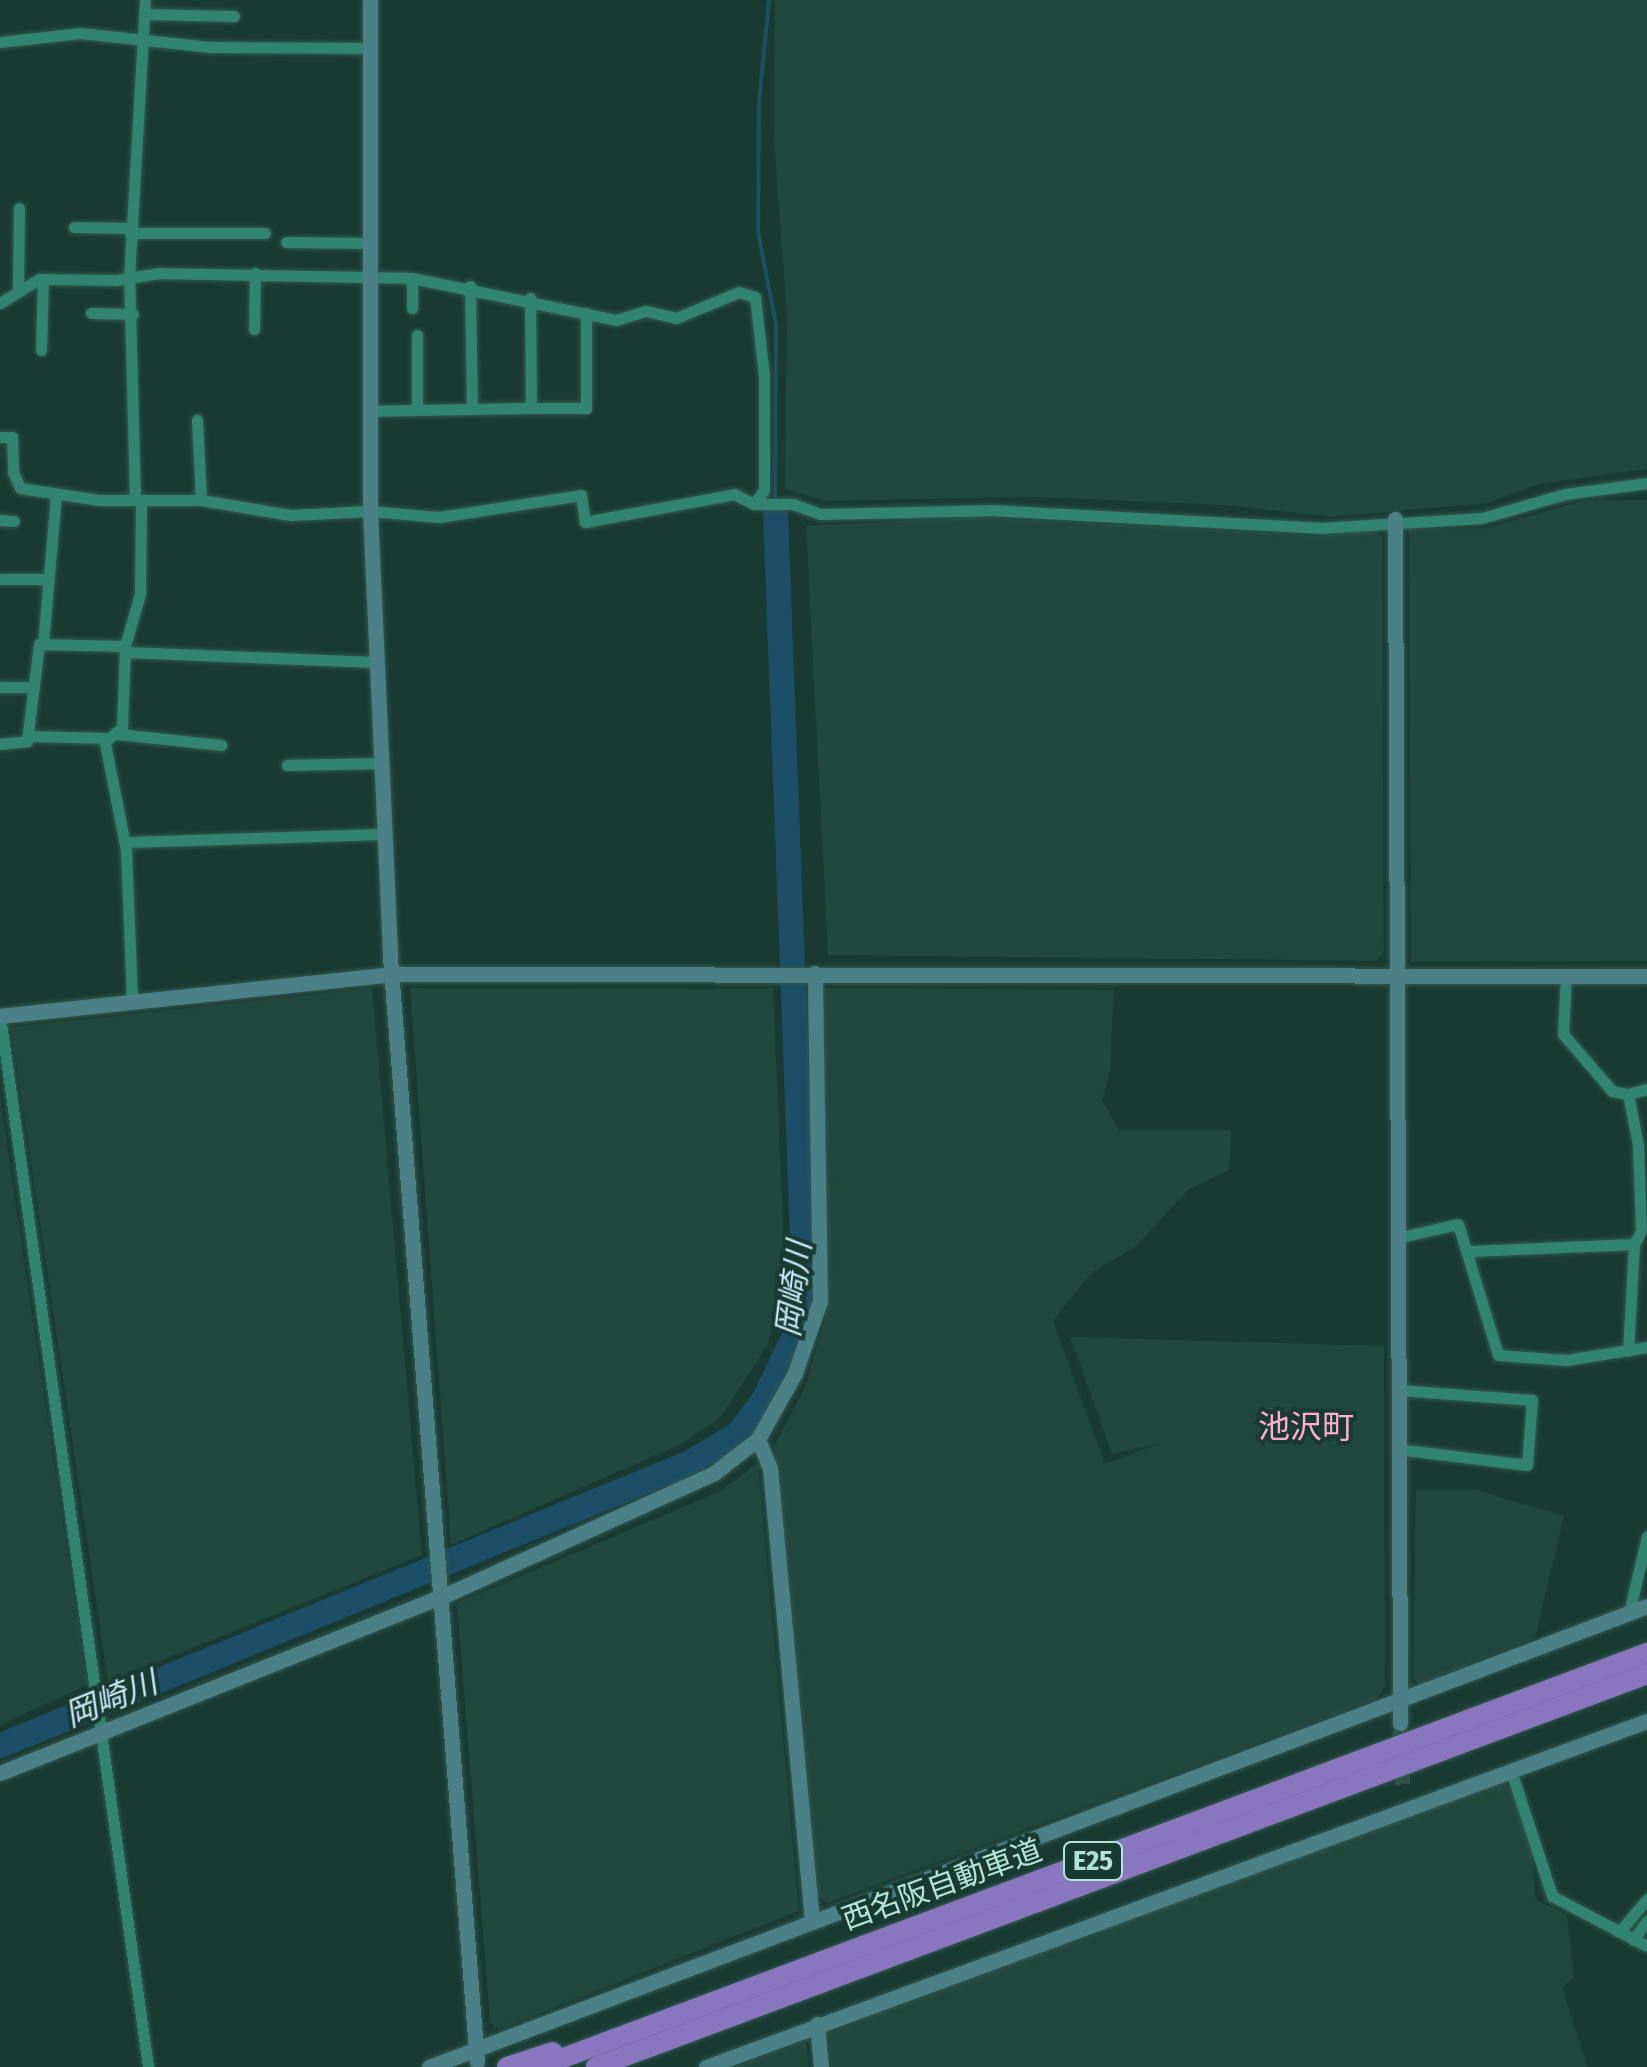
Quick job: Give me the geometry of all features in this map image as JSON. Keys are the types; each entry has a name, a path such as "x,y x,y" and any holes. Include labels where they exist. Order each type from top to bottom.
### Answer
{"highway":[{"name":"西名阪自動車道","path":"539,2067 1647,1653"},
{"name":"西名阪自動車道","path":"599,2067 1647,1674"},
{"path":"507,2067 787,1974"}],"street":[{"path":"130,0 234,16"},
{"path":"370,0 370,511 391,974 477,2055"},
{"path":"118,734 125,649 140,594 129,278 144,5"},
{"path":"0,42 80,33 141,40 370,48"},
{"path":"18,289 19,208"},
{"path":"81,223 130,230 265,233"},
{"path":"286,242 369,243"},
{"path":"0,303 18,289 44,279 255,274 412,278 530,298 616,320 646,312 666,319 723,294 755,297 764,376 764,490 757,504"},
{"path":"254,328 255,274"},
{"path":"412,278 412,308"},
{"path":"41,350 44,279"},
{"path":"470,286 472,408"},
{"path":"530,298 531,408"},
{"path":"368,411 418,407 586,408 586,312"},
{"path":"91,313 133,314"},
{"path":"417,334 418,407"},
{"path":"200,428 200,500"},
{"path":"0,437 12,437 6,472 20,488 56,495 200,500 290,515 370,511 439,517 580,496 584,522 734,494 757,504 788,504 820,514 990,510 1320,528 1395,519 1482,518 1565,494 1647,484"},
{"path":"42,644 56,495"},
{"path":"1395,519 1401,1237 1397,1449 1400,1723"},
{"path":"0,580 48,579"},
{"path":"0,744 22,745 28,736 36,649 42,644 376,662"},
{"path":"0,687 31,687"},
{"path":"28,736 104,738 118,734 220,745"},
{"path":"104,738 125,842 132,1001"},
{"path":"287,765 381,763"},
{"path":"125,842 384,834"},
{"path":"148,2067 0,1016 391,974 1647,976"},
{"path":"0,1773 714,1473 758,1439 795,1373 820,1301 811,974"},
{"path":"1566,975 1561,1020 1570,1047 1612,1091 1628,1094 1647,1089"},
{"path":"1628,1094 1645,1179 1641,1231 1634,1244 1628,1351"},
{"path":"1401,1237 1458,1224 1471,1251 1498,1355 1566,1360 1647,1347"},
{"path":"1471,1251 1634,1244"},
{"path":"1633,1280 1647,1280"},
{"path":"1397,1449 1527,1465 1532,1400 1398,1390"},
{"path":"758,1439 770,1468 812,1922"},
{"path":"1629,1612 1647,1536"},
{"path":"429,2067 477,2055 812,1922 1647,1606"},
{"path":"706,2067 1406,1806 1647,1721"},
{"path":"1511,1771 1552,1896 1647,1946"},
{"path":"1403,1789 1406,1806"},
{"path":"1619,1932 1647,1899"},
{"path":"1634,1940 1647,1921"},
{"path":"817,2024 821,2067"}],"shaded area":[{"path":"775,0 1647,0 1647,469 1539,484 1488,503 1330,517 1226,505 1037,497 824,501 785,489 787,316 774,143"},
{"path":"1587,500 1647,500 1647,961 1411,962 1409,530 1486,528"},
{"path":"974,517 1321,536 1372,528 1382,537 1384,952 1376,961 828,955 806,526"},
{"path":"372,988 422,1555 108,1682 11,1027"},
{"path":"410,988 773,989 785,1273 768,1344 720,1418 681,1444 451,1545"},
{"path":"821,988 1114,990 1110,1072 1102,1100 1119,1130 1231,1130 1229,1170 1189,1189 1135,1247 1091,1273 1053,1321 1105,1464 1160,1443 1112,1454 1070,1337 1384,1346 1385,1686 1376,1699 828,1903 816,1896 774,1446 806,1385 825,1319"},
{"path":"0,1097 87,1685 0,1725"},
{"path":"758,1463 799,1911 498,2030 490,2022 457,1603 721,1491"},
{"path":"1416,1490 1477,1490 1564,1516 1535,1638 1420,1684 1413,1679"},
{"path":"1496,1781 1511,1786 1532,1850 1535,1899 1567,1915 1574,1977 1562,1988 1588,2067 831,2067 828,2033"},
{"path":"806,2040 809,2067 735,2067"}],"waterway":[{"path":"769,0 759,102 758,232 776,325 775,511"},
{"name":"岡崎川","path":"0,1745 690,1462 738,1433 764,1398 794,1335 803,1264 775,511"}],"tunnel":[{"path":"1400,1723 1403,1789"}],"district":[{"name":"池沢町","path":"1306,1427"}]}
